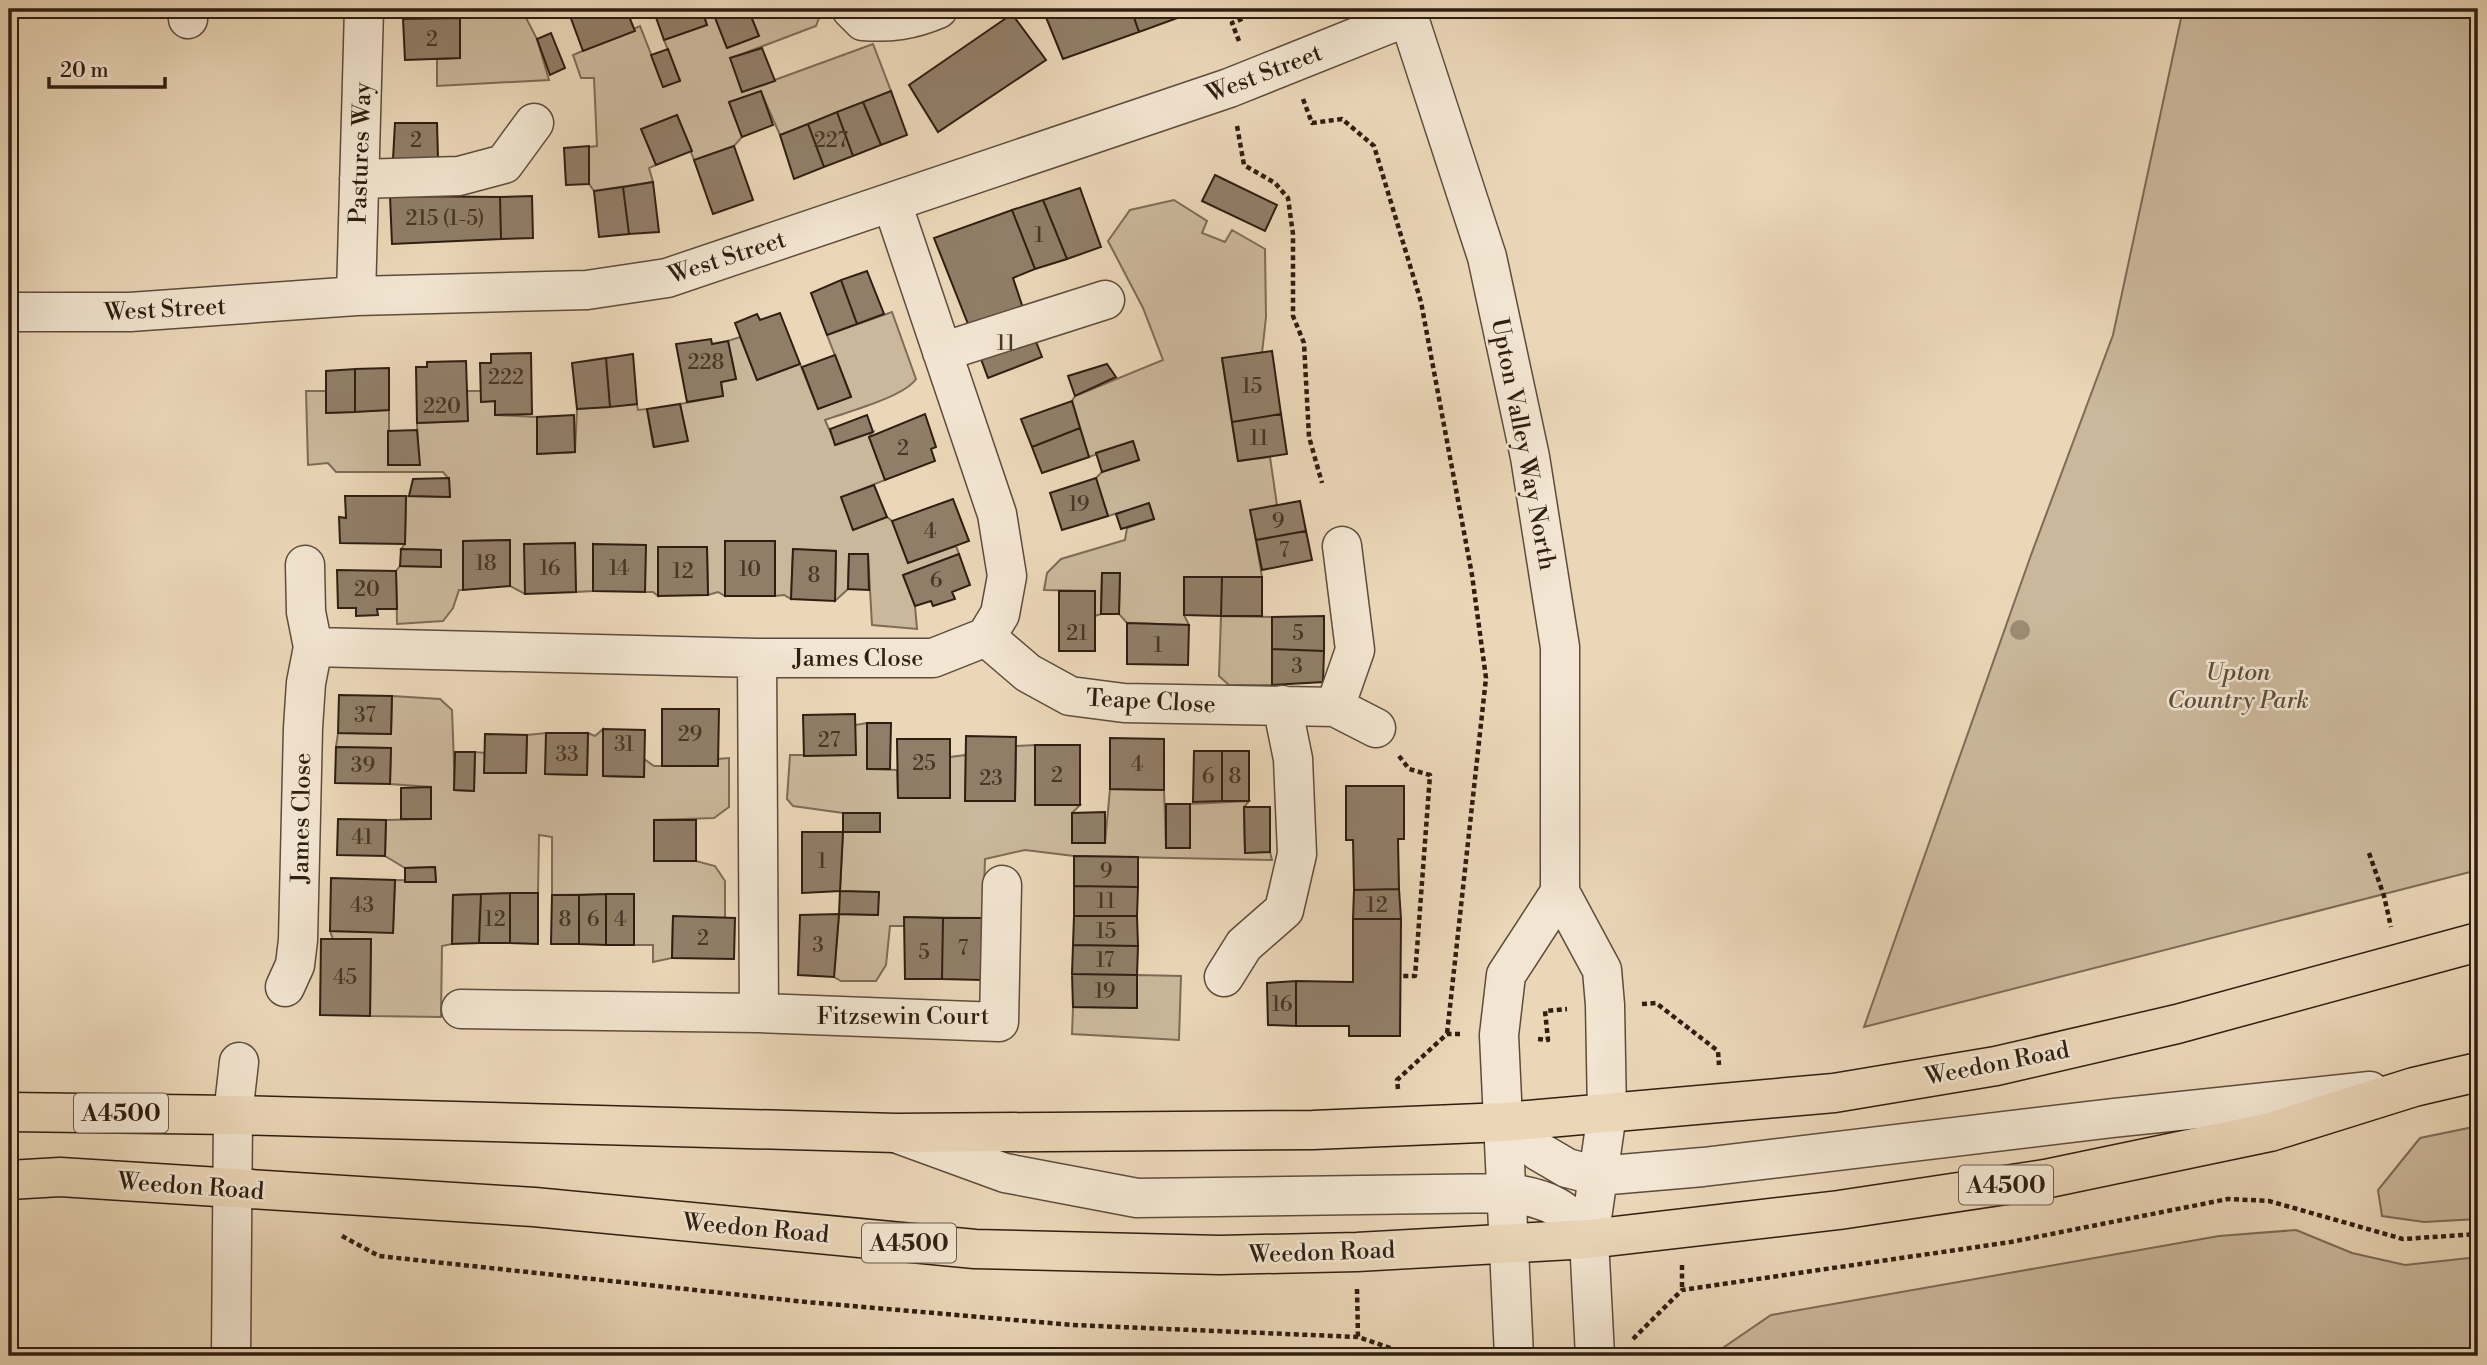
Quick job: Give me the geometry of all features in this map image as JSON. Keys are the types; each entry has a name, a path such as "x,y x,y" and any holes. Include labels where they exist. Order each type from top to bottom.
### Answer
{"highway":[{"name":"Weedon Road","path":"9,1112 233,1115 896,1133 1313,1130 1504,1122 1834,1093 1996,1066 2177,1024 2478,942"},
{"name":"Weedon Road","path":"9,1180 60,1177 534,1207 975,1249 1220,1255 1357,1252 1588,1239 1839,1210 2045,1179 2270,1132 2414,1087 2478,1072"}],"street":[{"name":"Pastures Way","path":"356,296 364,9"},
{"path":"851,9 863,21 882,23 911,20 938,9"},
{"name":"West Street","path":"9,312 130,312 356,296 587,290 667,278 1241,84 1408,12"},
{"name":"Upton Valley Way North","path":"1408,12 1487,257 1530,457 1560,647 1560,892 1602,971 1607,1113 1588,1239 1595,1352"},
{"path":"359,179 459,176 504,164 534,123"},
{"path":"892,203 997,514 1007,576 999,614 986,637"},
{"path":"942,352 1105,300"},
{"path":"1335,707 1355,650 1342,546"},
{"name":"James Close","path":"285,988 295,965 298,940 303,729 306,682 313,647 306,612 305,565"},
{"name":"James Close","path":"313,647 757,658 933,658 986,637"},
{"name":"Teape Close","path":"986,637 1028,673 1070,696 1124,703 1335,707 1377,728"},
{"path":"757,658 759,1013"},
{"path":"1224,976 1244,945 1284,911 1297,853 1293,759 1282,705"},
{"name":"Fitzsewin Court","path":"461,1009 759,1013 999,1022 1002,884"},
{"path":"1514,1356 1499,1035 1506,975 1560,892"},
{"path":"231,1356 233,1115 239,1062"},
{"name":"Weedon Road","path":"1504,1122 1538,1151 1567,1168 1598,1176 1703,1167 2113,1118 2414,1087"},
{"name":"Weedon Road","path":"896,1133 1005,1173 1137,1198 1507,1193 1531,1196 1557,1206 1576,1220 1588,1239"}],"path":[{"path":"1265,9 1232,23 1241,84 1244,165 1275,184 1288,198 1293,233 1293,316 1304,343 1309,437 1322,483"},
{"path":"1303,97 1312,123 1342,119 1374,146 1421,302 1472,575 1486,678 1447,1034"},
{"path":"1377,728 1409,769 1430,775 1415,976 1400,976"},
{"path":"2369,853 2384,896 2399,965"},
{"path":"1595,1352 1625,1347 1682,1290 2011,1242 2228,1199 2269,1201 2403,1238 2478,1234"},
{"path":"332,1230 379,1256 806,1302 1073,1325 1357,1337 1399,1351 1406,1356"}],"green space":[{"path":"748,9 822,10 816,26 731,58 742,92 873,44 891,91 780,135 761,92 729,102 742,137 734,146 694,160 677,115 642,129 656,165 649,168 653,182 594,191 589,184 589,147 597,146 594,78 581,78 573,55 640,26 664,87 680,80 664,40 707,25 705,18 714,15 727,48 759,36"},
{"name":"Upton Country Park","path":"2183,9 2478,9 2478,870 1864,1027 2031,555 2113,335"},
{"path":"523,12 537,39 549,80 437,86 437,59 460,58 460,18"},
{"path":"1174,200 1207,221 1202,233 1225,242 1232,230 1265,249 1266,317 1262,353 1222,359 1238,461 1270,457 1277,505 1251,511 1262,577 1184,577 1184,615 1189,625 1127,623 1119,614 1120,573 1102,573 1101,614 1095,616 1095,591 1044,590 1047,573 1061,559 1125,540 1127,528 1154,519 1149,504 1108,516 1096,478 1102,472 1139,460 1133,441 1089,457 1072,401 1075,396 1163,360 1143,308 1108,241 1130,210"},
{"path":"892,312 916,379 910,386 888,398 825,420 836,445 873,432 869,437 885,480 842,497 853,530 887,517 892,521 908,563 956,546 959,554 903,575 915,606 917,629 872,625 868,554 849,554 848,589 835,601 836,551 793,549 791,599 784,595 775,596 775,541 725,541 725,596 718,592 708,595 707,547 658,547 658,596 653,592 645,592 593,544 593,591 576,592 574,543 525,594 510,586 510,540 463,541 463,590 459,590 453,608 443,621 397,624 396,571 400,566 441,567 441,550 401,549 405,544 406,496 450,497 449,479 443,472 336,472 328,463 308,465 306,391 327,391 327,413 389,410 389,465 419,464 417,423 467,421 467,391 481,391 481,402 495,401 496,415 537,417 537,454 575,452 577,409 637,404 638,410 647,409 653,446 687,441 680,404 723,396 721,382 736,379 728,341 740,337 757,380 800,364 818,409 851,396 827,335"},
{"path":"1221,616 1272,617 1272,685 1229,685 1219,676"},
{"path":"392,696 440,699 452,710 455,790 474,791 475,752 485,753 485,773 526,773 527,735 546,733 546,774 587,775 588,733 595,736 603,729 603,776 644,777 644,759 654,766 718,766 718,759 729,758 729,807 714,818 654,820 654,861 696,861 715,866 725,881 725,918 673,917 672,958 653,962 653,945 634,945 634,894 552,895 552,837 539,835 538,893 453,895 452,944 442,946 441,1017 370,1016 371,939 333,939 330,931 393,932 395,880 436,881 435,867 405,868 385,856 386,820 431,819 431,787 390,784 391,748 336,747 338,733 391,734"},
{"path":"867,723 867,769 897,770 898,798 950,798 950,757 966,755 965,801 1015,801 1016,746 1035,745 1035,805 1080,805 1072,813 1073,843 1105,843 1110,789 1164,790 1166,848 1190,847 1190,804 1249,801 1244,807 1245,852 1270,852 1272,860 1074,856 1025,850 985,859 983,918 905,917 905,926 890,926 886,965 876,981 841,981 834,977 839,914 877,915 879,893 840,891 843,832 879,832 843,813 793,806 787,799 790,755 855,755 855,725"},
{"path":"1137,975 1181,976 1179,1040 1072,1034 1073,1007 1137,1008"},
{"path":"2478,1126 2478,1219 2424,1222 2382,1216 2378,1190 2420,1138"},
{"path":"2296,1230 2352,1253 2405,1265 2478,1257 2478,1356 1711,1356 1771,1315 2219,1236"}],"building":[{"path":"580,9 626,9 635,31 583,51 569,13"},
{"path":"653,9 701,9 707,25 664,40"},
{"path":"730,9 748,9 759,36 727,48 714,15"},
{"path":"1131,9 1139,32 1063,59 1043,10"},
{"path":"1131,9 1202,9 1139,32"},
{"path":"1012,14 1046,60 938,132 909,85"},
{"path":"460,18 460,58 405,60 403,19"},
{"path":"551,33 565,68 550,75 537,39"},
{"path":"762,48 775,81 742,92 730,58"},
{"path":"668,49 680,81 663,87 651,55"},
{"path":"761,91 773,125 742,137 729,102"},
{"path":"891,91 907,135 881,145 863,102"},
{"path":"863,102 881,145 853,156 837,112"},
{"path":"837,112 853,156 824,167 808,124"},
{"path":"677,115 692,151 656,165 641,129"},
{"path":"395,123 437,123 438,158 393,159"},
{"path":"808,124 824,167 794,179 780,135"},
{"path":"589,146 589,184 566,185 564,148"},
{"path":"734,146 753,200 713,214 694,160"},
{"path":"1215,175 1277,205 1265,231 1202,201"},
{"path":"653,182 659,232 629,234 623,187"},
{"path":"623,187 629,234 599,237 594,191"},
{"path":"1080,188 1101,247 1067,259 1043,200"},
{"path":"390,196 500,197 501,239 392,244"},
{"path":"532,196 533,238 501,239 500,197"},
{"path":"1043,200 1067,259 1035,269 1012,210"},
{"path":"1012,210 1035,269 1013,278 1024,311 970,329 934,238"},
{"path":"867,271 884,314 857,324 841,280"},
{"path":"841,280 857,324 827,335 811,293"},
{"path":"1024,311 1042,357 988,378 970,329"},
{"path":"780,313 800,364 757,380 735,323 757,314 760,320"},
{"path":"711,339 712,344 728,341 736,379 721,382 723,396 687,402 676,344"},
{"path":"1272,351 1281,414 1232,422 1222,358"},
{"path":"531,353 532,414 495,415 495,401 481,402 480,363 491,363 491,354"},
{"path":"633,354 637,404 610,407 606,358"},
{"path":"835,355 851,397 818,409 802,367"},
{"path":"606,358 610,407 577,409 572,363"},
{"path":"466,361 468,421 417,423 416,367 427,367 427,362"},
{"path":"1107,364 1116,377 1075,396 1068,376"},
{"path":"389,368 389,410 355,412 355,369"},
{"path":"355,369 355,412 326,413 326,371"},
{"path":"1072,401 1080,428 1032,447 1021,419"},
{"path":"680,404 688,441 654,447 647,409"},
{"path":"925,414 936,447 931,449 935,461 885,480 869,437"},
{"path":"1281,414 1287,454 1238,461 1232,422"},
{"path":"574,415 575,452 537,454 537,417"},
{"path":"867,415 873,432 835,445 830,429"},
{"path":"1080,428 1089,457 1042,473 1032,447"},
{"path":"417,430 420,465 388,465 388,431"},
{"path":"1133,441 1139,460 1102,472 1096,453"},
{"path":"449,478 450,497 409,496 413,479"},
{"path":"1096,478 1108,516 1062,530 1050,493"},
{"path":"874,485 887,517 853,530 841,497"},
{"path":"345,496 406,496 405,544 340,543 339,517 346,518"},
{"path":"953,499 969,541 908,563 892,521"},
{"path":"1300,501 1306,531 1256,540 1250,510"},
{"path":"1149,503 1154,519 1121,529 1116,514"},
{"path":"1306,531 1312,560 1262,570 1256,540"},
{"path":"510,540 510,586 463,590 463,541"},
{"path":"725,541 775,541 775,596 725,596"},
{"path":"575,543 576,592 525,594 524,544"},
{"path":"593,544 646,545 645,592 593,591"},
{"path":"658,547 707,547 708,595 658,596"},
{"path":"401,549 441,550 441,567 400,566"},
{"path":"793,549 836,551 835,601 791,599"},
{"path":"849,554 868,554 869,590 848,589"},
{"path":"959,554 970,585 952,592 955,599 933,606 931,601 915,606 903,575"},
{"path":"337,570 396,571 397,609 377,609 378,615 356,616 356,608 338,608"},
{"path":"1102,573 1120,573 1119,614 1101,614"},
{"path":"1184,577 1222,577 1221,616 1184,615"},
{"path":"1222,577 1262,577 1262,616 1221,616"},
{"path":"1059,591 1095,591 1095,651 1059,651"},
{"path":"1324,616 1324,651 1272,649 1272,617"},
{"path":"1127,623 1189,625 1188,665 1127,664"},
{"path":"1272,649 1324,651 1323,682 1272,685"},
{"path":"339,695 392,696 391,734 338,733"},
{"path":"662,709 719,709 718,766 662,766"},
{"path":"855,714 856,755 804,756 803,715"},
{"path":"867,723 891,723 890,769 867,769"},
{"path":"603,729 645,730 644,777 603,776"},
{"path":"546,733 588,733 587,775 545,774"},
{"path":"485,734 527,735 526,773 484,773"},
{"path":"966,736 1016,737 1015,801 965,801"},
{"path":"1110,738 1164,739 1164,790 1110,789"},
{"path":"897,739 950,739 950,798 898,798"},
{"path":"1035,745 1080,745 1080,805 1035,805"},
{"path":"336,747 391,748 390,784 335,783"},
{"path":"1194,751 1222,751 1222,801 1193,802"},
{"path":"1222,751 1249,751 1249,801 1222,801"},
{"path":"455,752 475,752 474,791 454,790"},
{"path":"1346,786 1404,786 1404,839 1398,839 1399,889 1354,890 1353,840 1346,840"},
{"path":"431,787 431,819 401,819 401,788"},
{"path":"1166,804 1190,804 1190,848 1166,848"},
{"path":"1244,807 1270,807 1270,852 1245,853"},
{"path":"1105,812 1105,843 1072,843 1072,813"},
{"path":"843,813 880,813 880,832 843,832"},
{"path":"338,819 386,820 385,856 337,855"},
{"path":"654,820 696,820 696,861 654,861"},
{"path":"802,832 843,832 840,891 802,893"},
{"path":"1074,856 1138,857 1138,887 1074,886"},
{"path":"435,867 436,882 405,882 405,868"},
{"path":"331,878 395,880 393,933 330,931"},
{"path":"1074,886 1138,887 1137,916 1074,916"},
{"path":"1399,889 1401,919 1353,919 1354,890"},
{"path":"840,891 879,892 878,915 839,914"},
{"path":"510,893 538,893 538,944 510,943"},
{"path":"510,893 510,943 479,943 481,894"},
{"path":"481,894 479,943 452,944 453,895"},
{"path":"606,894 634,894 634,945 606,945"},
{"path":"606,894 606,945 579,944 579,895"},
{"path":"552,895 579,895 579,944 551,944"},
{"path":"839,914 834,977 798,975 800,915"},
{"path":"673,916 735,918 734,959 672,958"},
{"path":"1074,916 1137,916 1138,946 1073,945"},
{"path":"904,917 943,918 942,979 905,979"},
{"path":"943,918 983,918 982,980 942,979"},
{"path":"1353,919 1401,919 1400,1036 1349,1036 1349,1026 1296,1026 1296,981 1353,982"},
{"path":"321,939 371,939 370,1016 320,1015"},
{"path":"1073,945 1138,946 1137,975 1072,974"},
{"path":"1072,974 1137,975 1137,1008 1073,1007"},
{"path":"1296,981 1296,1026 1268,1025 1267,983"}]}
